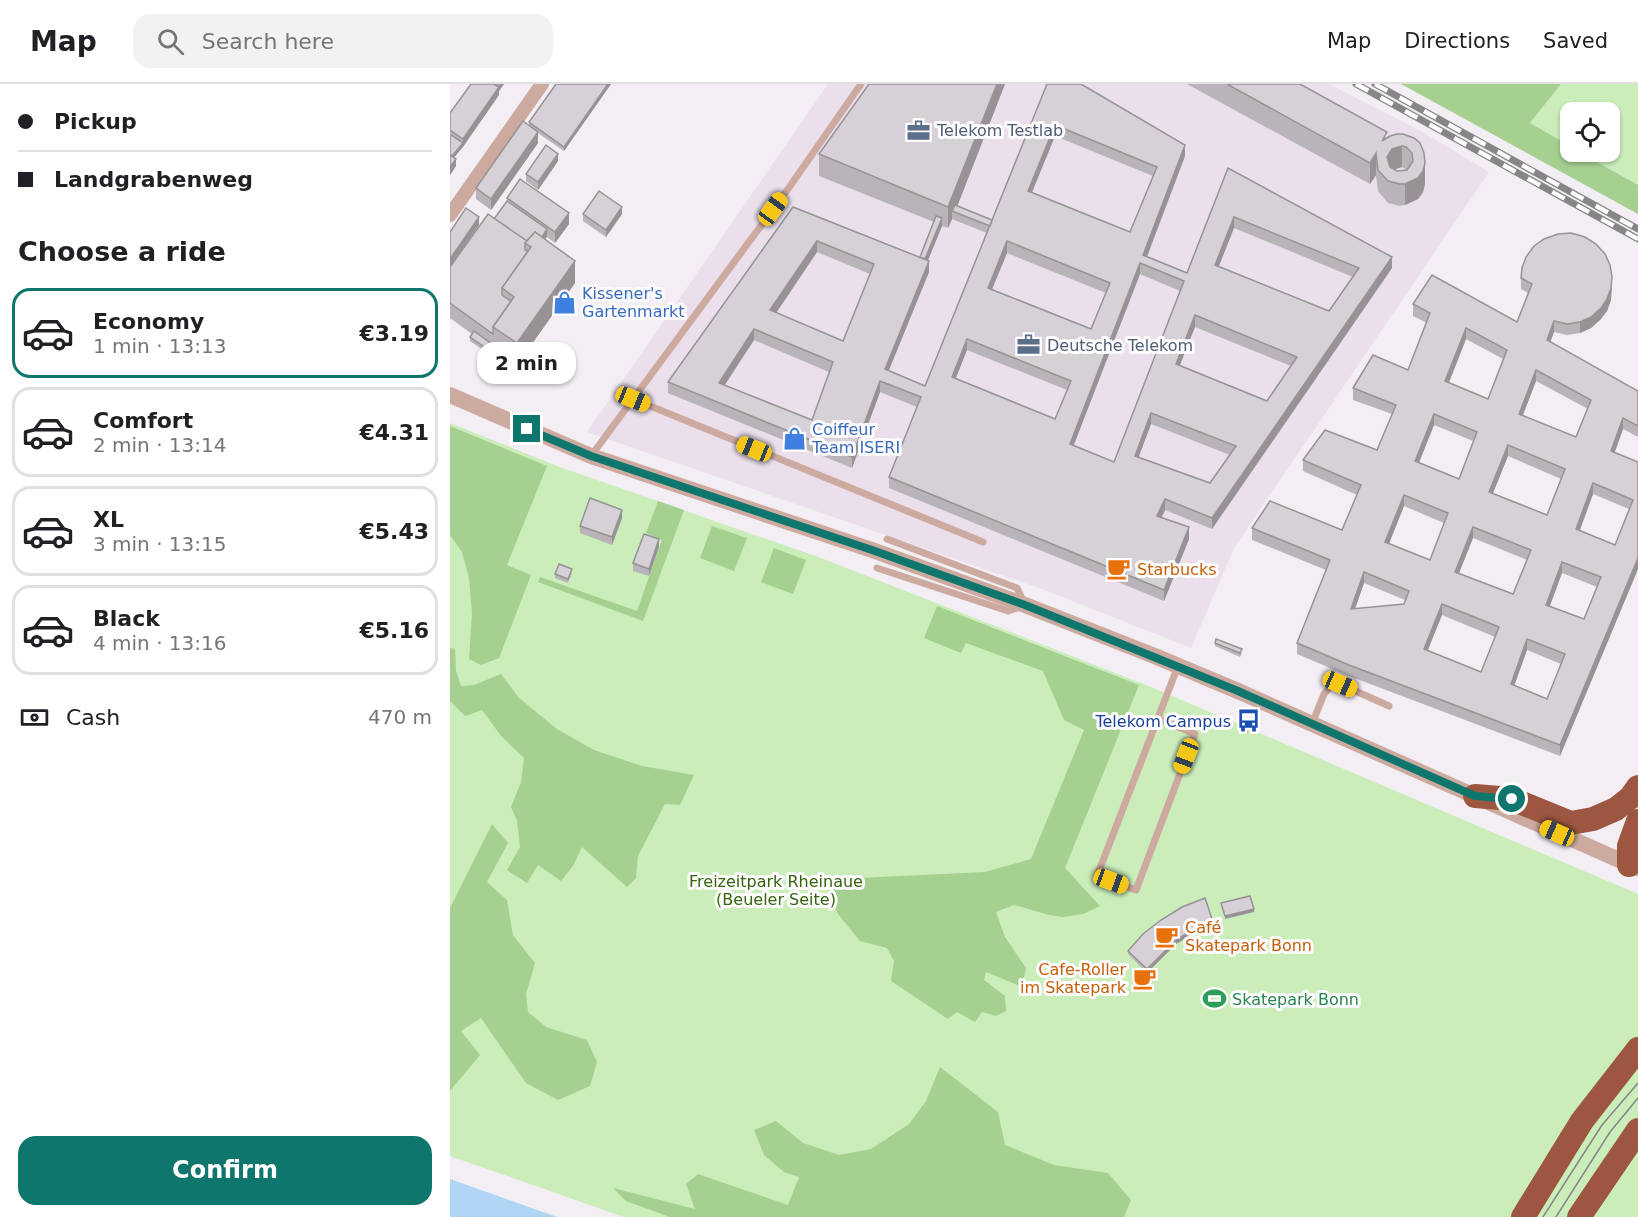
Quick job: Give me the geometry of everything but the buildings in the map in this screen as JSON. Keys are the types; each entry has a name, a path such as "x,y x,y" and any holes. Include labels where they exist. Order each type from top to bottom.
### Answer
{"highway":[{"path":"1475,796 1512,799 1571,823 1593,819 1616,809 1631,797 1638,787"},
{"path":"1635,863 1629,846 1638,821"},
{"path":"1523,1217 1582,1121 1638,1049"},
{"path":"1579,1217 1638,1130"}],"street":[{"path":"450,215 542,84"},
{"path":"450,395 591,456 872,550 1025,605 1238,691 1475,796 1635,863"}],"lane":[{"path":"591,456 788,189 861,84"},
{"path":"633,399 983,542"},
{"path":"877,568 1008,611 1025,605 1017,588 887,539"},
{"path":"1157,718 1195,734 1136,890 1096,876 1157,718 1178,666"},
{"path":"1312,724 1324,694 1331,686 1340,684 1389,706"}],"shaded area":[{"path":"828,84 1329,84 1421,131 1489,172 1234,548 1191,648 1042,589 587,432"}],"green space":[{"path":"1401,84 1561,84 1530,123 1560,140 1560,162 1597,162 1638,185 1638,214"},
{"path":"1561,84 1638,84 1638,185 1597,162 1620,162 1620,102 1560,102 1560,140 1530,123"},
{"name":"Freizeitpark Rheinaue (Beueler Seite)","path":"450,423 557,466 821,558 1151,687 1638,894 1638,1217 624,1217 450,1156"},
{"path":"450,426 547,466 507,565 531,575 499,658 481,665 469,659 472,613 469,578 462,552 450,535"},
{"path":"658,501 684,510 643,621 538,582 540,577 637,611 662,540 646,533"},
{"path":"712,526 747,538 734,571 700,558"},
{"path":"774,548 806,560 793,594 761,582"},
{"path":"937,606 1139,685 1065,868 1100,906 1083,914 1063,917 1014,905 996,912 1005,937 1026,968 1022,987 986,972 984,980 1005,996 1006,1011 996,1016 982,1012 975,1022 957,1012 948,1019 891,981 894,961 887,948 860,941 838,914 828,890 838,879 985,872 1031,859 1084,730 1064,720 1043,671 966,643 961,653 924,638"},
{"path":"450,648 455,649 456,671 461,686 474,685 501,674 519,698 557,729 594,750 642,766 694,775 680,805 665,804 638,856 636,878 627,887 582,847 573,866 561,881 538,865 527,883 507,870 520,847 517,821 511,807 521,782 524,758 501,736 482,710 465,716 450,701"},
{"path":"492,824 508,843 487,882 507,900 513,935 535,963 526,994 528,1012 546,1027 587,1040 597,1062 590,1086 558,1100 526,1083 481,1018 461,1031 480,1055 450,1091 450,908"},
{"path":"940,1067 998,1112 1005,1145 1054,1165 1108,1173 1131,1200 1124,1217 670,1217 626,1201 613,1188 695,1209 686,1184 698,1174 788,1205 799,1177 784,1172 764,1155 754,1130 776,1121 803,1143 839,1155 871,1149 909,1124 926,1101"}],"water":[{"path":"450,1179 557,1217 450,1217"}],"tram line":[{"path":"1543,1217 1602,1125 1638,1083"},
{"path":"1556,1217 1610,1132 1638,1098"}],"railway":[{"path":"1356,84 1638,239"},
{"path":"1375,84 1638,229"}],"place":[{"name":"Telekom Testlab","path":"919,130"},
{"name":"Kissener's Gartenmarkt","path":"564,302"},
{"name":"Deutsche Telekom","path":"1029,345"},
{"name":"Coiffeur Team ISERI","path":"794,438"},
{"name":"Starbucks","path":"1119,569"},
{"name":"Telekom Campus","path":"1249,721"},
{"name":"Café Skatepark Bonn","path":"1167,936"},
{"name":"Cafe-Roller im Skatepark","path":"1144,978"},
{"name":"Skatepark Bonn","path":"1214,999"}],"route":[{"path":"527,429 591,456 872,550 1025,605 1238,691 1475,796 1512,799"}]}
